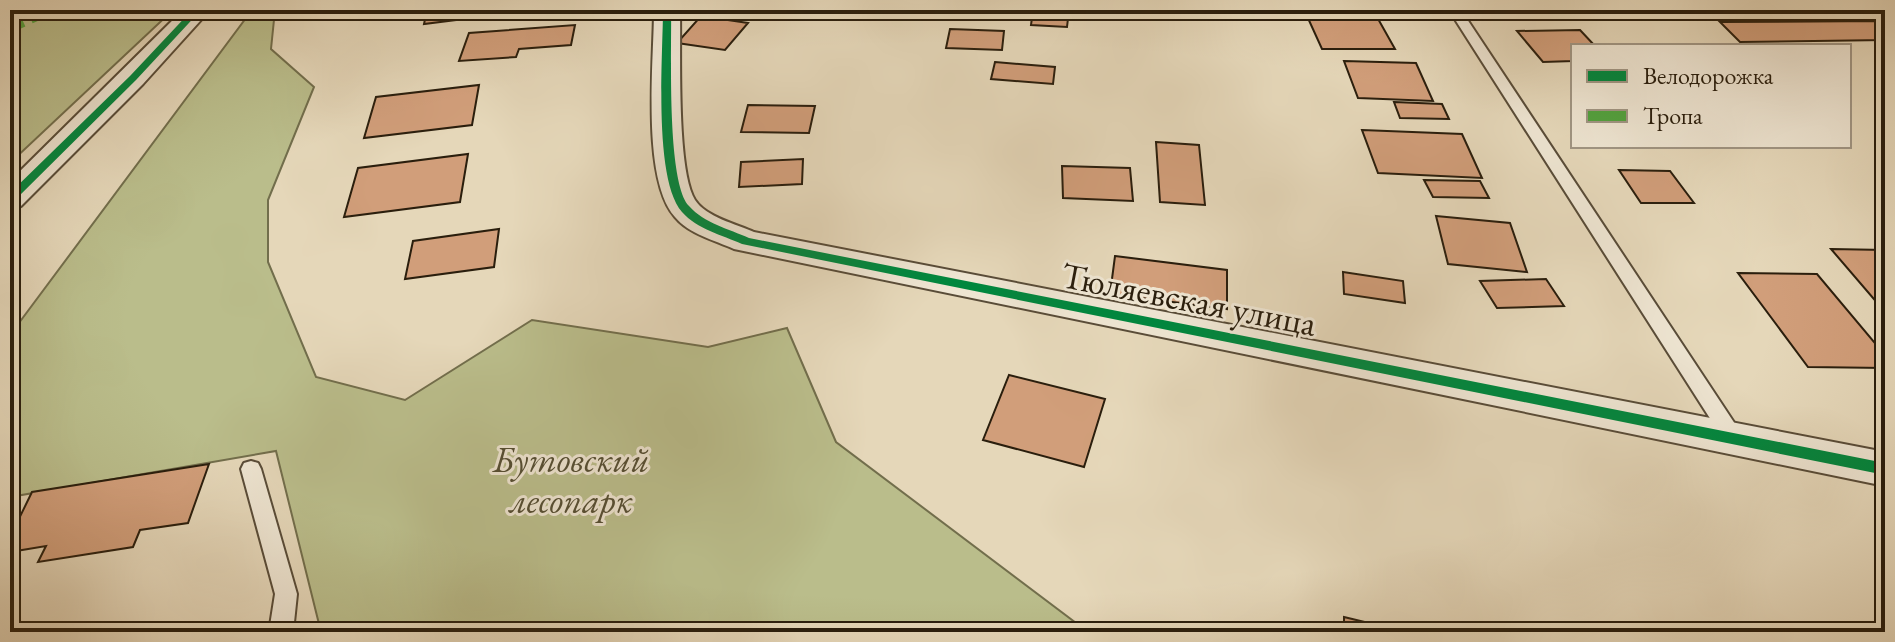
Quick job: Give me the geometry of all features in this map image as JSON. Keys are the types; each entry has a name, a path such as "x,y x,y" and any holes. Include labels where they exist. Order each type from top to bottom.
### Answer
{"street":[{"path":"10,199 197,10"},
{"name":"Тюляевская улица","path":"667,10 672,168 680,201 698,220 746,241 1885,469"}],"lane":[{"path":"1455,10 1734,439"},
{"path":"251,469 286,594 281,632"}],"green space":[{"path":"10,10 173,10 10,163"},
{"name":"Бутовский лесопарк","path":"252,10 275,10 271,49 314,87 268,200 268,262 316,377 405,400 532,320 708,347 787,328 836,442 1088,632 321,632 276,451 10,497 10,335"}],"building":[{"path":"427,10 512,10 512,13 424,24"},
{"path":"1033,10 1069,10 1067,27 1031,25"},
{"path":"1774,10 1848,10 1858,18 1785,20"},
{"path":"701,16 748,23 725,50 677,43"},
{"path":"1307,16 1377,17 1395,49 1322,49"},
{"path":"1883,21 1885,40 1740,42 1720,22"},
{"path":"575,25 571,45 519,49 516,57 459,61 469,33"},
{"path":"950,29 1004,31 1002,50 946,48"},
{"path":"1580,30 1593,44 1571,44 1571,61 1543,62 1517,31"},
{"path":"1344,61 1416,63 1433,101 1358,98"},
{"path":"995,62 1055,67 1053,84 991,79"},
{"path":"479,85 472,125 364,138 376,97"},
{"path":"1394,102 1442,104 1449,119 1400,118"},
{"path":"748,105 815,106 809,133 741,132"},
{"path":"1362,130 1462,134 1482,178 1378,173"},
{"path":"1156,142 1199,145 1205,205 1160,202"},
{"path":"468,154 460,202 344,217 358,168"},
{"path":"803,159 802,184 739,187 741,162"},
{"path":"1062,166 1130,168 1133,201 1063,198"},
{"path":"1619,170 1670,171 1694,203 1641,203"},
{"path":"1424,180 1480,181 1489,198 1433,197"},
{"path":"1436,216 1510,223 1527,272 1448,264"},
{"path":"499,229 494,267 405,279 413,241"},
{"path":"1831,249 1885,250 1885,305 1879,305"},
{"path":"1115,256 1227,270 1227,309 1110,294"},
{"path":"1343,272 1403,281 1405,303 1344,294"},
{"path":"1738,273 1817,274 1885,355 1885,368 1808,367"},
{"path":"1546,279 1564,306 1497,308 1480,281"},
{"path":"1009,375 1105,399 1084,467 983,440"},
{"path":"209,464 188,523 140,530 133,547 38,562 46,546 10,552 10,537 32,492"},
{"path":"1344,617 1406,632 1344,632"}],"marked path":[{"path":"10,29 53,10"}],"cycle path":[{"path":"10,199 197,10"},
{"path":"667,10 668,136 679,200 691,215 746,241 1885,469"}]}
